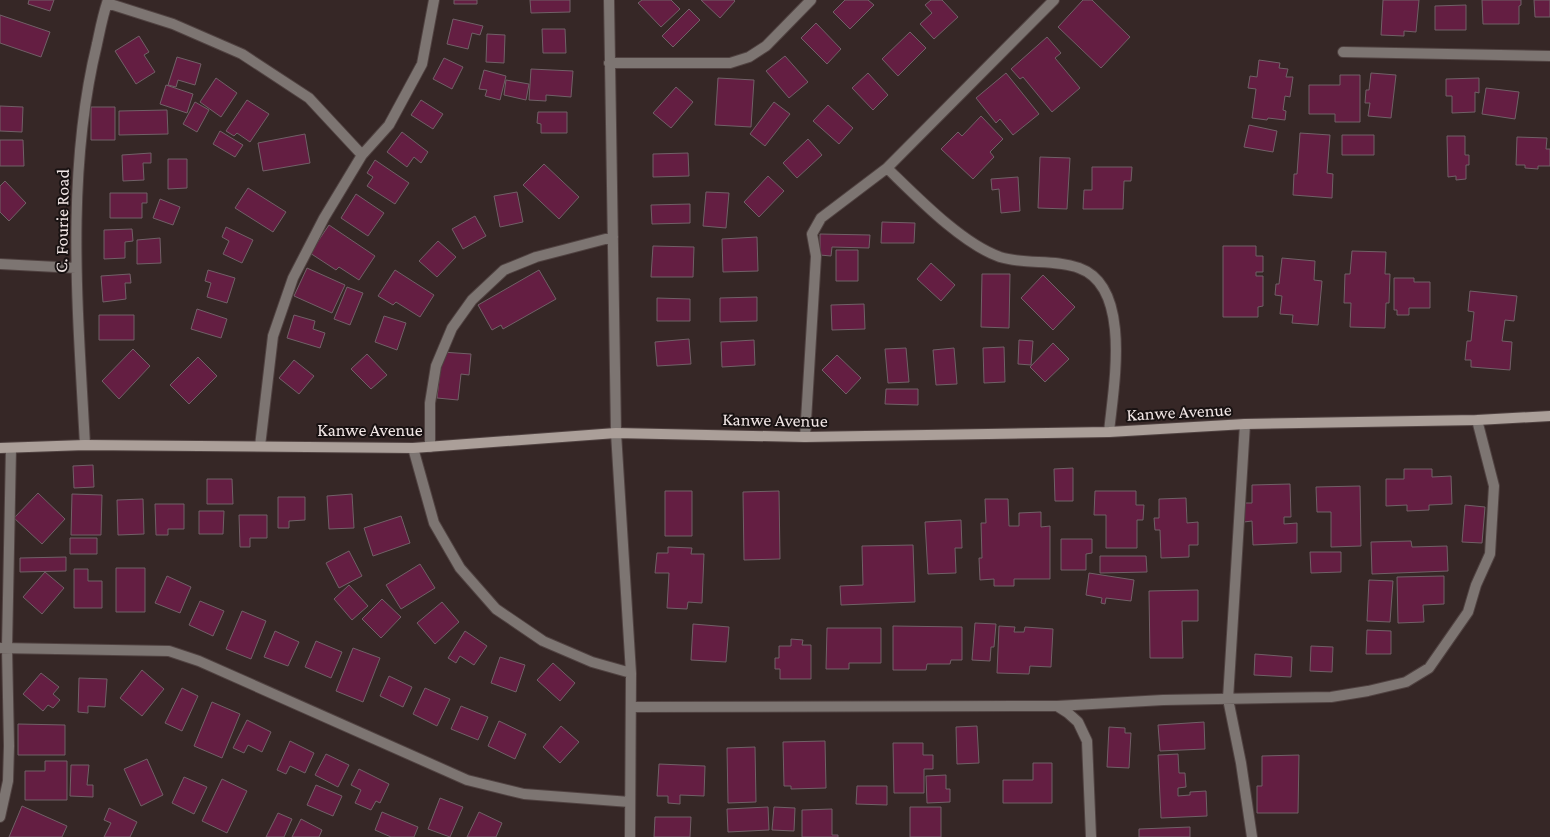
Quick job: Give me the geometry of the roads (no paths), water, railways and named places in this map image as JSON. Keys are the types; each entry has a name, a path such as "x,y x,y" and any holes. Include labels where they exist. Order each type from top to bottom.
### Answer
{"main road":[{"name":"Kanwe Avenue","path":"5,448 85,444 413,448 616,433 805,437 1109,432 1245,424 1477,420 1550,416"}],"street":[{"path":"260,446 273,336 293,278 315,236 362,156 389,125 422,64 434,0"},
{"path":"609,0 616,433 632,708 630,837"},
{"path":"609,63 730,63 749,57 766,46 811,0"},
{"path":"805,437 816,256 812,234 821,218 887,168 1054,0"},
{"path":"107,2 174,24 242,54 309,98 362,156"},
{"name":"C. Fourie Road","path":"85,444 76,268 80,140 90,70 107,2"},
{"path":"1343,52 1550,56"},
{"path":"887,168 924,203 978,246 1000,257 1070,265 1082,269 1095,278 1105,291 1114,316 1116,356 1109,432"},
{"path":"430,447 430,404 436,366 452,328 472,300 504,270 536,257 614,237"},
{"path":"0,264 76,268"},
{"path":"632,708 1057,706 1163,700 1331,697 1406,682 1430,668 1468,612 1476,585 1490,554 1494,486 1477,420"},
{"path":"1245,424 1228,698 1241,763 1252,837"},
{"path":"0,816 8,781 9,746 4,648 5,448"},
{"path":"413,448 434,523 460,568 496,609 542,641 592,662 631,673"},
{"path":"4,648 170,651 199,661 467,780 524,794 630,802"},
{"path":"1057,706 1078,722 1087,740 1091,837"}]}
